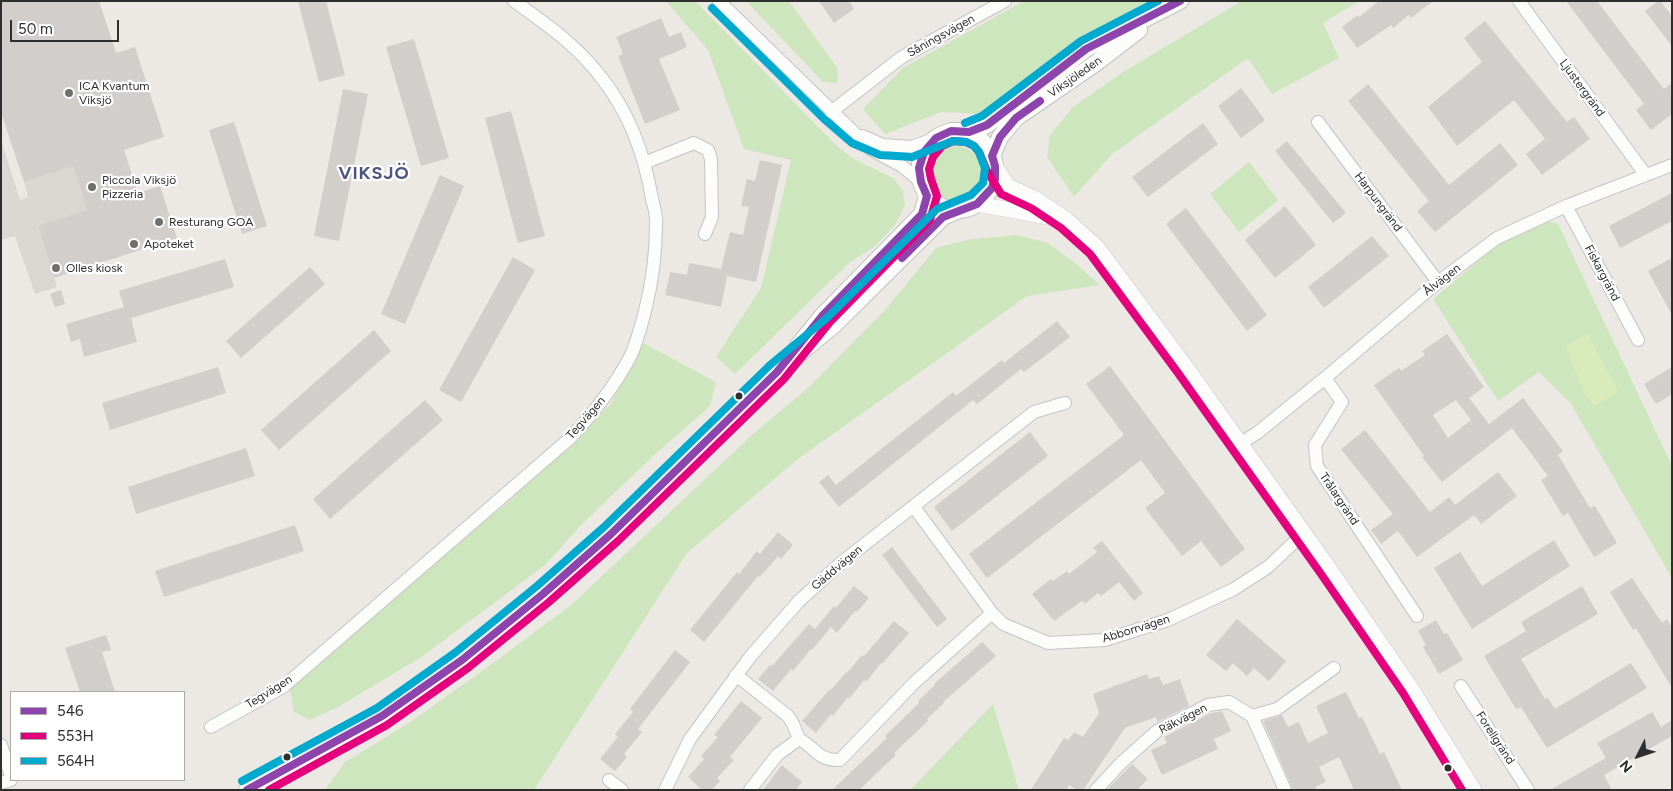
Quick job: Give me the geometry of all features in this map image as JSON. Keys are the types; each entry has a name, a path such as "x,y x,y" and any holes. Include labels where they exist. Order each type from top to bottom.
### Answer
{"main road":[{"name":"Viksjöleden","path":"969,132 986,124 1086,49 1175,4"},
{"name":"Viksjöleden","path":"994,161 1000,137 1016,118 1096,63 1175,4"},
{"path":"247,790 382,716 462,660 543,594 611,534 777,372 834,325 943,217 977,204 992,188 995,178 994,161 988,147 980,138 969,132 951,131 936,138 924,152 919,168 924,189 922,214 823,315 777,372"},
{"path":"924,189 937,205 946,209 959,210"}],"street":[{"name":"Tegvägen","path":"211,727 282,687 569,439 598,406 630,356 640,330 652,283 657,223 644,163 627,118 603,79 570,42 514,1"},
{"path":"719,1 872,150 902,166 924,189"},
{"name":"Såningsvägen","path":"832,112 902,57 1005,1"},
{"name":"Ljustergränd","path":"1519,1 1644,174"},
{"name":"Harpungränd","path":"1318,122 1438,282"},
{"path":"858,135 883,145 912,147 936,138"},
{"path":"644,163 694,144 708,150 711,159 712,217 705,234"},
{"path":"994,161 1008,186 1036,199 1067,220 1097,247 1241,443 1304,533 1411,688 1474,790"},
{"name":"Ålvägen","path":"1241,443 1257,433 1325,378 1438,282 1497,238 1566,206 1644,174 1672,165"},
{"path":"977,204 1067,220"},
{"name":"Fiskargränd","path":"1566,206 1638,340"},
{"name":"Trålargränd","path":"1325,378 1342,402 1316,445 1317,466 1417,616"},
{"name":"Gäddvägen","path":"665,790 690,739 736,675 799,602 842,562 1034,412 1065,403"},
{"name":"Abborrvägen","path":"914,507 992,613 1003,624 1048,644 1105,640 1168,620 1234,589 1268,567 1304,533"},
{"path":"736,675 788,716 799,739 823,758 840,760 914,683 992,613"},
{"path":"1285,790 1252,716 1277,708 1334,668"},
{"name":"Forellgränd","path":"1461,686 1528,790"},
{"name":"Räkvägen","path":"1096,790 1121,763 1157,731 1208,705 1229,702 1252,716"},
{"path":"750,790 777,755 799,739"},
{"path":"1,745 10,773"},
{"path":"609,780 622,790"}],"green space":[{"path":"666,1 695,1 837,146 852,158 893,178 903,191 905,205 895,225 875,246 850,262 735,374 716,357 761,288 791,160 744,149 708,50"},
{"path":"746,1 789,1 838,69 837,83 823,82"},
{"path":"1024,1 1150,1 1098,30 985,114 941,112 885,134 863,109 903,68"},
{"path":"1242,1 1359,1 1323,23 1339,58 1272,94 1248,58 1112,154 1074,197 1047,157 1050,135 1073,107 1123,72"},
{"path":"955,146 966,148 975,154 981,163 983,174 981,185 975,194 966,200 955,202 944,200 935,194 929,185 927,174 929,163 935,154 944,148"},
{"path":"1249,162 1278,200 1239,232 1210,194"},
{"path":"1543,220 1558,224 1672,466 1672,578 1571,404 1539,372 1498,401 1433,299 1501,242"},
{"path":"1017,235 1048,243 1100,285 1027,296 798,459 687,553 534,790 325,790 345,762 409,723 570,606 753,434 810,386 886,309 936,248 971,239"},
{"path":"1587,333 1619,392 1594,406 1585,395 1566,347"},
{"path":"643,343 716,382 710,406 651,458 581,525 545,565 423,656 338,707 310,720 294,712 290,690 307,671 509,501 610,405"},
{"path":"993,704 1019,790 910,790"}],"shaded area":[{"path":"1,140 20,200 28,197 24,182 73,166 87,210 38,227 57,287 35,294 15,236 1,240"}],"building":[{"path":"1,1 99,1 116,53 135,47 164,137 124,150 138,193 160,186 177,238 54,278 38,226 87,210 73,166 24,182 1,112"},
{"path":"298,1 326,1 345,75 319,82"},
{"path":"819,1 849,1 854,9 834,23"},
{"path":"1379,1 1433,1 1411,18 1409,15 1393,28 1391,25 1357,48 1342,27 1358,15 1359,17"},
{"path":"1566,1 1597,1 1664,89 1672,83 1672,114 1651,130 1636,110 1644,104"},
{"path":"1658,1 1672,16 1672,46 1645,11"},
{"path":"661,18 669,37 681,32 687,47 659,59 680,110 645,124 618,56 623,54 616,37"},
{"path":"1485,21 1567,122 1574,117 1590,139 1542,175 1526,154 1545,139 1514,100 1457,146 1428,107 1482,62 1464,38"},
{"path":"414,39 449,158 421,166 386,47"},
{"path":"1368,84 1449,185 1500,143 1518,165 1435,232 1417,211 1429,201 1348,101"},
{"path":"1241,88 1265,120 1241,138 1218,106"},
{"path":"343,89 368,94 339,241 314,236"},
{"path":"511,111 545,236 518,243 485,118"},
{"path":"234,122 267,226 242,234 209,130"},
{"path":"1203,123 1218,144 1148,197 1132,177"},
{"path":"1287,141 1346,213 1333,223 1275,151"},
{"path":"760,160 782,165 756,282 727,276 721,307 665,295 670,272 687,275 689,263 721,269 730,232 743,235 749,207 741,206 747,179 755,181"},
{"path":"440,175 464,186 405,324 381,314"},
{"path":"1672,193 1672,221 1620,248 1609,226"},
{"path":"1285,206 1316,245 1275,278 1245,240"},
{"path":"1186,208 1267,315 1247,331 1166,224"},
{"path":"1372,236 1389,256 1324,308 1308,287"},
{"path":"513,257 535,270 461,402 439,390"},
{"path":"1672,258 1672,315 1648,271"},
{"path":"225,259 234,287 131,318 137,342 84,357 80,339 71,342 66,324 124,307 119,291"},
{"path":"310,267 325,284 241,358 226,341"},
{"path":"61,290 65,304 55,307 50,294"},
{"path":"1057,321 1070,337 1024,372 1021,369 977,404 973,400 839,507 819,482 828,475 836,485 953,392 956,396 1002,360 1004,363"},
{"path":"374,330 391,351 279,450 261,430"},
{"path":"1447,334 1484,387 1469,398 1489,424 1523,398 1563,451 1558,455 1590,508 1595,506 1617,543 1594,557 1568,513 1563,516 1541,480 1548,476 1512,428 1442,482 1422,457 1424,456 1374,385 1399,368 1401,371 1425,355 1422,351","holes":["1456,400 1471,420 1448,438 1433,415"]},
{"path":"1110,366 1245,549 1221,567 1201,541 1182,556 1145,508 1165,493 1141,460 987,578 969,554 1124,435 1086,384"},
{"path":"218,367 226,393 110,430 102,403"},
{"path":"1672,367 1672,394 1656,404 1644,384"},
{"path":"425,400 443,420 330,519 313,499"},
{"path":"1365,430 1430,512 1449,497 1455,505 1498,472 1517,496 1481,524 1474,515 1417,557 1398,531 1381,544 1371,530 1393,514 1341,449"},
{"path":"1030,432 1048,456 952,531 934,507"},
{"path":"246,448 255,476 136,514 128,487"},
{"path":"295,525 304,551 164,597 155,571"},
{"path":"778,532 793,545 781,559 778,556 760,577 758,576 704,642 690,630 737,572 739,574 757,551 760,554"},
{"path":"1554,540 1570,566 1472,629 1434,568 1460,552 1482,586"},
{"path":"1102,541 1143,593 1134,601 1119,582 1101,596 1098,593 1085,604 1082,601 1054,621 1032,594 1051,579 1053,581 1067,571 1069,574 1097,552 1093,548"},
{"path":"892,547 947,619 937,627 882,555"},
{"path":"1632,578 1662,623 1667,619 1672,628 1672,688 1636,628 1633,630 1610,592"},
{"path":"854,586 869,598 857,612 855,611 837,633 831,627 773,691 758,679 809,624 815,629"},
{"path":"1582,586 1598,614 1521,659 1545,699 1548,698 1555,709 1631,663 1647,688 1547,748 1521,707 1516,709 1484,656 1526,631 1521,622"},
{"path":"1237,619 1286,661 1269,681 1254,668 1247,676 1233,663 1226,671 1206,655"},
{"path":"1436,620 1444,634 1447,633 1463,660 1439,674 1423,647 1426,645 1418,631"},
{"path":"894,621 909,633 866,682 864,680 833,716 831,714 816,733 802,721 862,655 864,656"},
{"path":"106,635 111,650 102,652 115,691 80,691 65,648"},
{"path":"982,642 996,656 943,702 927,719 928,721 894,753 896,755 859,790 832,790 887,738 885,736 919,703 918,701 934,684"},
{"path":"675,650 690,662 638,729 642,732 624,754 627,757 615,771 600,759 618,737 615,734 633,712 630,709"},
{"path":"1147,674 1149,679 1159,676 1163,685 1180,679 1189,706 1157,722 1156,717 1125,728 1083,790 1077,790 1069,785 1066,790 1031,790 1064,738 1068,740 1074,732 1083,737 1099,713 1093,694"},
{"path":"1346,692 1359,718 1362,717 1380,754 1384,752 1402,790 1354,790 1339,757 1319,767 1326,782 1315,787 1317,790 1293,790 1263,721 1282,715 1288,727 1299,722 1308,743 1328,733 1316,706"},
{"path":"741,701 762,718 730,757 734,760 717,778 720,781 712,790 702,790 688,777 704,759 701,756 718,737 714,735"},
{"path":"1222,711 1231,731 1214,739 1218,749 1162,775 1151,750 1167,743 1164,737 1211,713"},
{"path":"1652,712 1661,727 1672,720 1672,736 1604,775 1612,790 1550,790 1606,758 1597,743"},
{"path":"1132,764 1148,779 1137,790 1107,790"},
{"path":"782,765 802,782 796,790 763,790"}],"transit line":[{"name":"564H","path":"965,123 982,116 1081,41 1158,1"},
{"name":"546","path":"247,790 382,716 462,660 543,594 611,534 777,372 823,315 922,214 927,196 921,182 919,168 924,152 936,138 951,131 969,132 987,125 1086,49 1180,1"},
{"name":"564H","path":"242,781 377,708 456,652 537,586 604,527 770,365 827,318 937,209 971,195 983,183 985,168 979,152 974,146 966,142 953,141 912,157 880,155 852,143 824,119 712,8"},
{"name":"546","path":"902,258 943,217 977,204 992,188 995,179 995,166 992,156 1000,137 1016,118 1040,101"},
{"name":"553H","path":"269,790 387,725 468,668 549,602 618,541 784,379 830,322 930,220 937,196 929,169 933,157 942,146 953,141 966,142 974,146 1001,194 1031,208 1061,228 1090,254 1178,373 1321,574 1403,693 1462,790"}],"place":[{"name":"ICA Kvantum Viksjö","path":"69,93"},
{"name":"Piccola Viksjö Pizzeria","path":"92,187"},
{"name":"Resturang GOA","path":"159,222"},
{"name":"Apoteket","path":"134,244"},
{"name":"Olles kiosk","path":"56,268"}],"district":[{"name":"VIKSJÖ","path":"374,174"}]}
